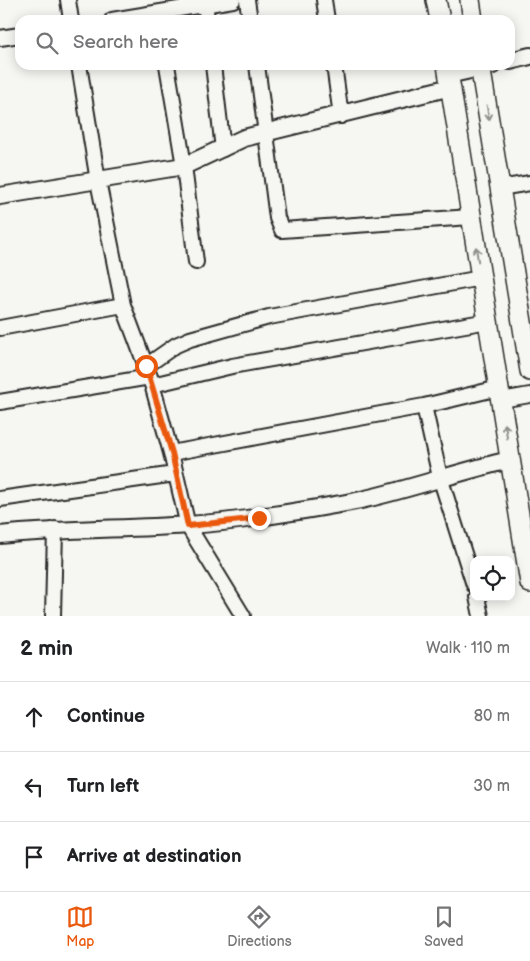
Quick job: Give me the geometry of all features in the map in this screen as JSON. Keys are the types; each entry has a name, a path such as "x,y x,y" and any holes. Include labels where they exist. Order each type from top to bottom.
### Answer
{"main road":[{"path":"436,0 439,15"},
{"path":"470,0 472,15"},
{"path":"485,70 500,188 530,371"},
{"path":"449,76 530,583"}],"street":[{"path":"68,0 70,15"},
{"path":"138,15 205,2 233,0"},
{"path":"247,0 249,15"},
{"path":"324,0 326,15"},
{"path":"205,2 206,15"},
{"path":"0,38 15,36"},
{"path":"515,60 530,56"},
{"path":"80,70 98,181 123,305 149,376 172,453 175,474 188,526 243,616"},
{"path":"168,70 184,166 196,262"},
{"path":"214,70 223,149"},
{"path":"258,70 277,218 282,230 471,216"},
{"path":"335,70 341,116"},
{"path":"0,196 184,166 244,138 341,116 470,70"},
{"path":"500,188 530,183"},
{"path":"149,376 176,345 190,340 268,317 481,278"},
{"path":"0,328 123,305"},
{"path":"0,402 149,376 232,366 488,321"},
{"path":"172,453 424,406 500,394 530,395"},
{"path":"424,406 440,477 470,572"},
{"path":"0,535 55,530 188,526 259,518 362,500 440,477 510,460"},
{"path":"0,499 175,474"},
{"path":"53,616 55,530"},
{"path":"478,601 481,616"}],"route":[{"path":"146,366 172,453 175,474 188,526 259,518"}]}
